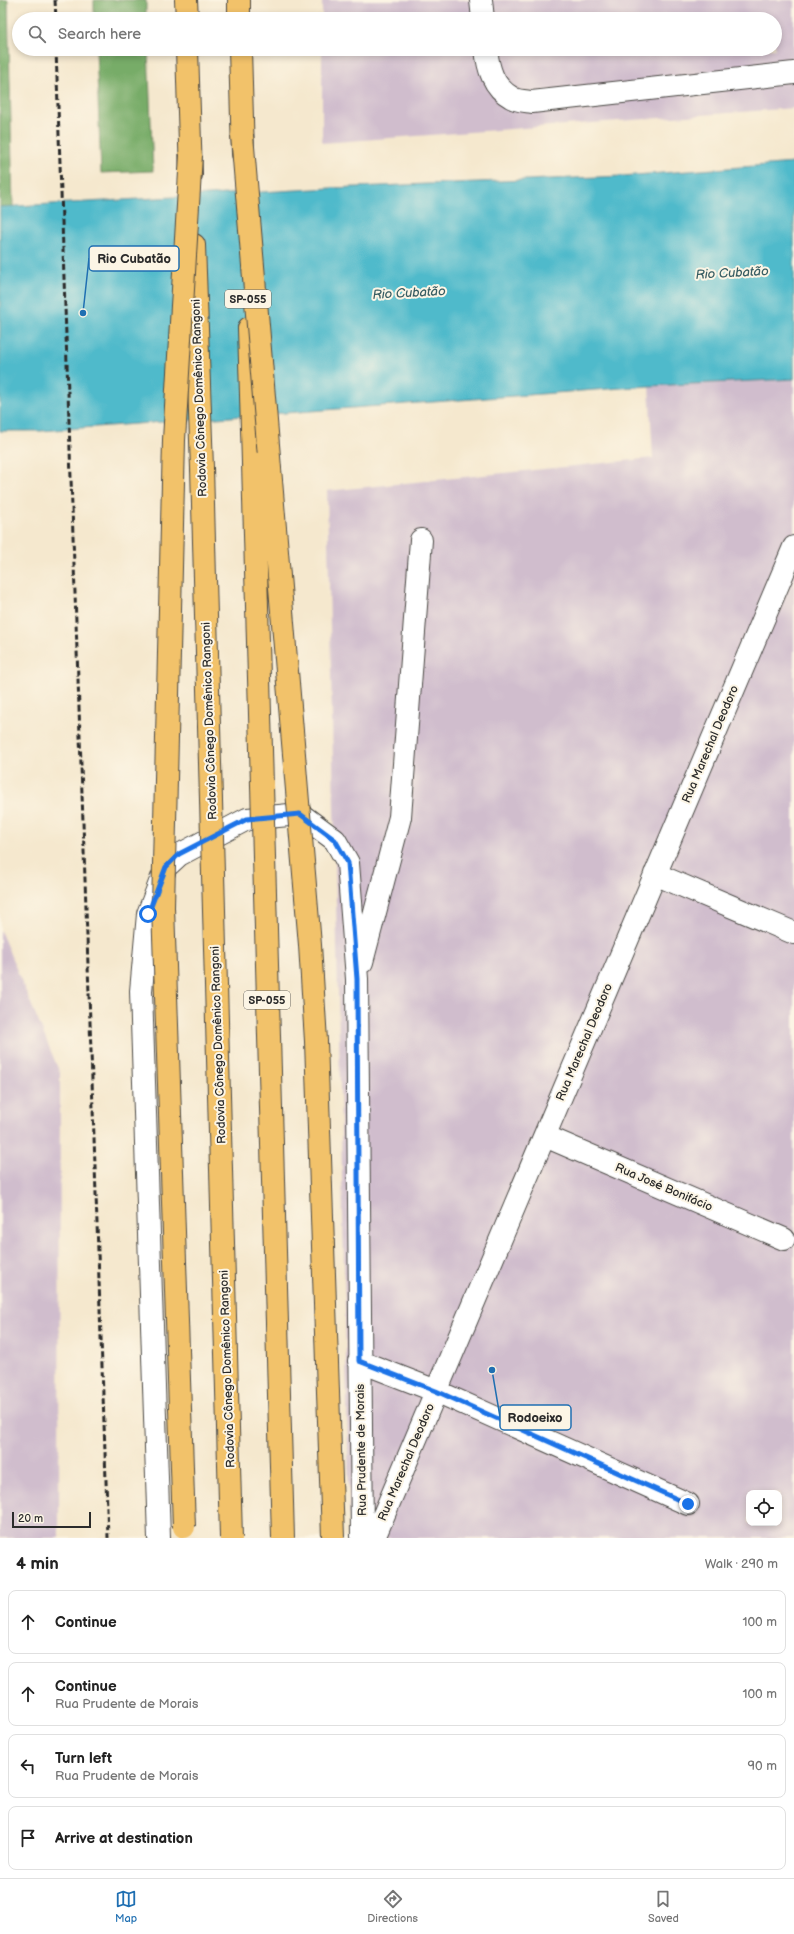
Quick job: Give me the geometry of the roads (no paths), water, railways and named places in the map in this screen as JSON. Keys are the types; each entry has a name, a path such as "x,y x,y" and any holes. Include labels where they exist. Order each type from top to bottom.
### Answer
{"highway":[{"path":"186,0 187,12"},
{"path":"239,0 239,12"},
{"name":"Rodovia Cônego Domênico Rangoni","path":"187,56 202,484 231,1538"},
{"name":"SP-055","path":"240,56 254,470 283,1538"},
{"path":"242,135 311,952 316,1041 333,1538"},
{"path":"184,1532 163,907 174,448 190,155"}],"street":[{"path":"481,0 482,12"},
{"path":"487,56 488,67 498,86 512,98 532,102 794,73"},
{"path":"357,979 400,817 421,540"},
{"name":"Rua Marechal Deodoro","path":"374,1538 794,547"},
{"path":"159,1538 142,991 148,914 166,867 179,854 247,819 300,814 335,840 348,863 357,979"},
{"path":"655,874 794,933"},
{"name":"Rua Prudente de Morais","path":"357,979 359,1361 362,1538"},
{"name":"Rua José Bonifácio","path":"545,1136 784,1239"},
{"path":"359,1361 436,1391 688,1504"}],"water":[{"path":"794,163 794,379 649,386 41,431 0,431 0,207 331,188 622,176"}],"railway":[{"path":"55,0 56,12"},
{"path":"56,56 108,1538"}],"place":[{"name":"Rio Cubatão","path":"83,313"},
{"name":"Rodoeixo","path":"492,1370"}]}
